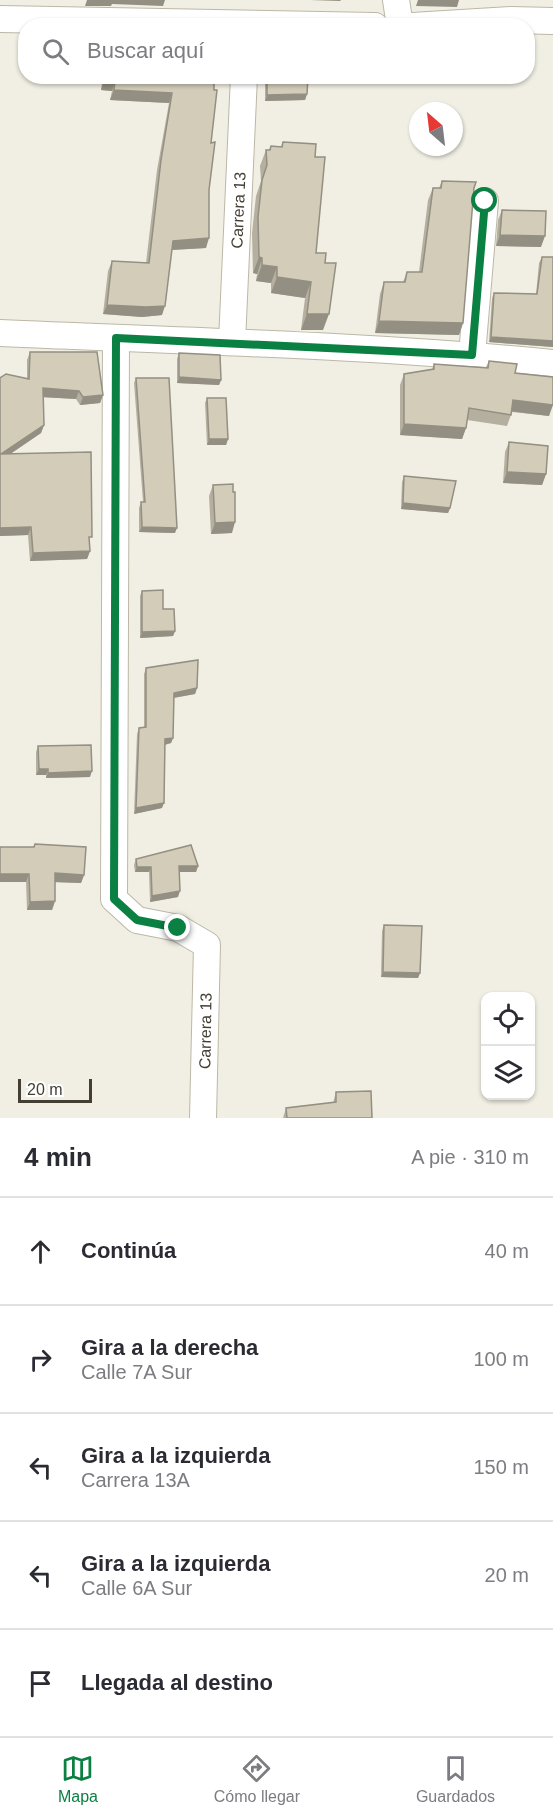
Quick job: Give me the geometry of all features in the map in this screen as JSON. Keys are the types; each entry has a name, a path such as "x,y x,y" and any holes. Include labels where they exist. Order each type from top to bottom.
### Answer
{"street":[{"path":"396,0 399,18"},
{"path":"460,18 509,10 553,21"},
{"path":"82,18 246,16 272,18"},
{"path":"0,19 18,19"},
{"name":"Carrera 13","path":"232,342 244,84"},
{"path":"472,355 485,201"},
{"path":"0,333 232,342 472,355 553,363"},
{"name":"Carrera 13","path":"116,338 114,899 137,920 178,928 207,945 203,1118"}],"building":[{"path":"115,84 214,84 214,90 217,90 211,143 215,142 209,190 209,238 173,241 165,306 107,305 112,261 149,263 161,160 172,93 114,90"},
{"path":"267,84 308,84 307,94 267,95"},
{"path":"283,142 316,144 315,157 325,157 316,253 326,253 325,263 336,263 329,314 307,314 311,282 277,277 277,267 262,265 262,258 259,257 258,217 262,180 267,165 266,150 270,150 271,146 282,147"},
{"path":"442,181 476,182 463,323 379,321 384,282 405,282 407,272 422,272 433,188 441,188"},
{"path":"502,210 546,211 545,236 500,235"},
{"path":"542,257 553,257 553,341 491,337 494,293 537,294"},
{"path":"30,352 97,352 103,395 83,397 79,391 43,388 44,425 1,454 91,452 92,537 89,537 90,551 33,553 31,527 0,528 0,378 6,374 29,379"},
{"path":"179,353 220,355 221,380 179,377"},
{"path":"489,361 517,364 515,373 553,377 553,405 513,400 511,415 469,408 466,428 404,424 404,374 434,369 434,364 488,368"},
{"path":"136,378 169,378 177,528 142,527 141,502 145,502"},
{"path":"207,398 226,398 228,439 209,439"},
{"path":"509,442 548,446 546,474 507,472"},
{"path":"404,476 456,481 450,508 403,503"},
{"path":"233,484 235,522 215,523 213,485"},
{"path":"163,590 163,609 174,609 175,631 142,632 142,591"},
{"path":"198,660 197,688 174,693 173,738 165,739 164,803 136,808 139,728 146,727 146,668"},
{"path":"91,745 92,771 48,773 48,769 39,769 38,746"},
{"path":"35,844 86,847 84,875 55,873 55,901 30,902 29,874 0,874 0,847 34,847"},
{"path":"191,845 198,866 179,866 180,891 152,896 151,867 137,867 136,859"},
{"path":"384,925 422,926 420,973 383,972"},
{"path":"371,1091 372,1118 287,1118 286,1108 336,1102 336,1092"}],"route":[{"path":"178,928 137,920 114,899 116,338 472,355 485,201"}]}
